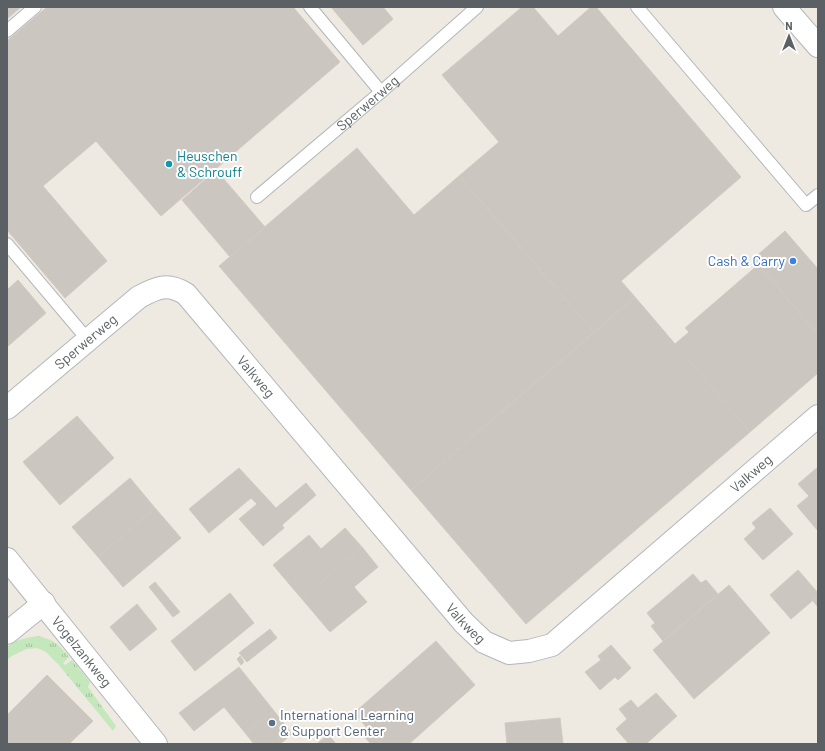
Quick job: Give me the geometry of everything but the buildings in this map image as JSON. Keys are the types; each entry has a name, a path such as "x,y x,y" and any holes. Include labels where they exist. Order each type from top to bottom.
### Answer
{"street":[{"path":"784,7 818,46"},
{"name":"Sperwerweg","path":"7,408 138,297 164,286 171,287"},
{"name":"Valkweg","path":"171,287 186,294 464,622 484,642 509,653 529,651 552,645 818,416"},
{"name":"Vogelzankweg","path":"7,559 44,603 156,744"},
{"path":"7,633 44,603"}],"lane":[{"path":"7,31 35,7"},
{"path":"310,7 381,92"},
{"name":"Sperwerweg","path":"257,197 381,92 477,7"},
{"path":"637,7 806,205 818,195"},
{"path":"7,244 88,340"}],"green space":[{"path":"37,636 59,645 69,657 63,663 65,665 72,660 90,682 88,687 116,726 113,731 58,664 46,652 37,648 27,649 13,655 7,660 7,647 10,644 25,638"}],"place":[{"name":"Heuschen & Schrouff","path":"169,164"},
{"name":"Cash & Carry","path":"793,261"},
{"name":"International Learning & Support Center","path":"272,723"}]}
